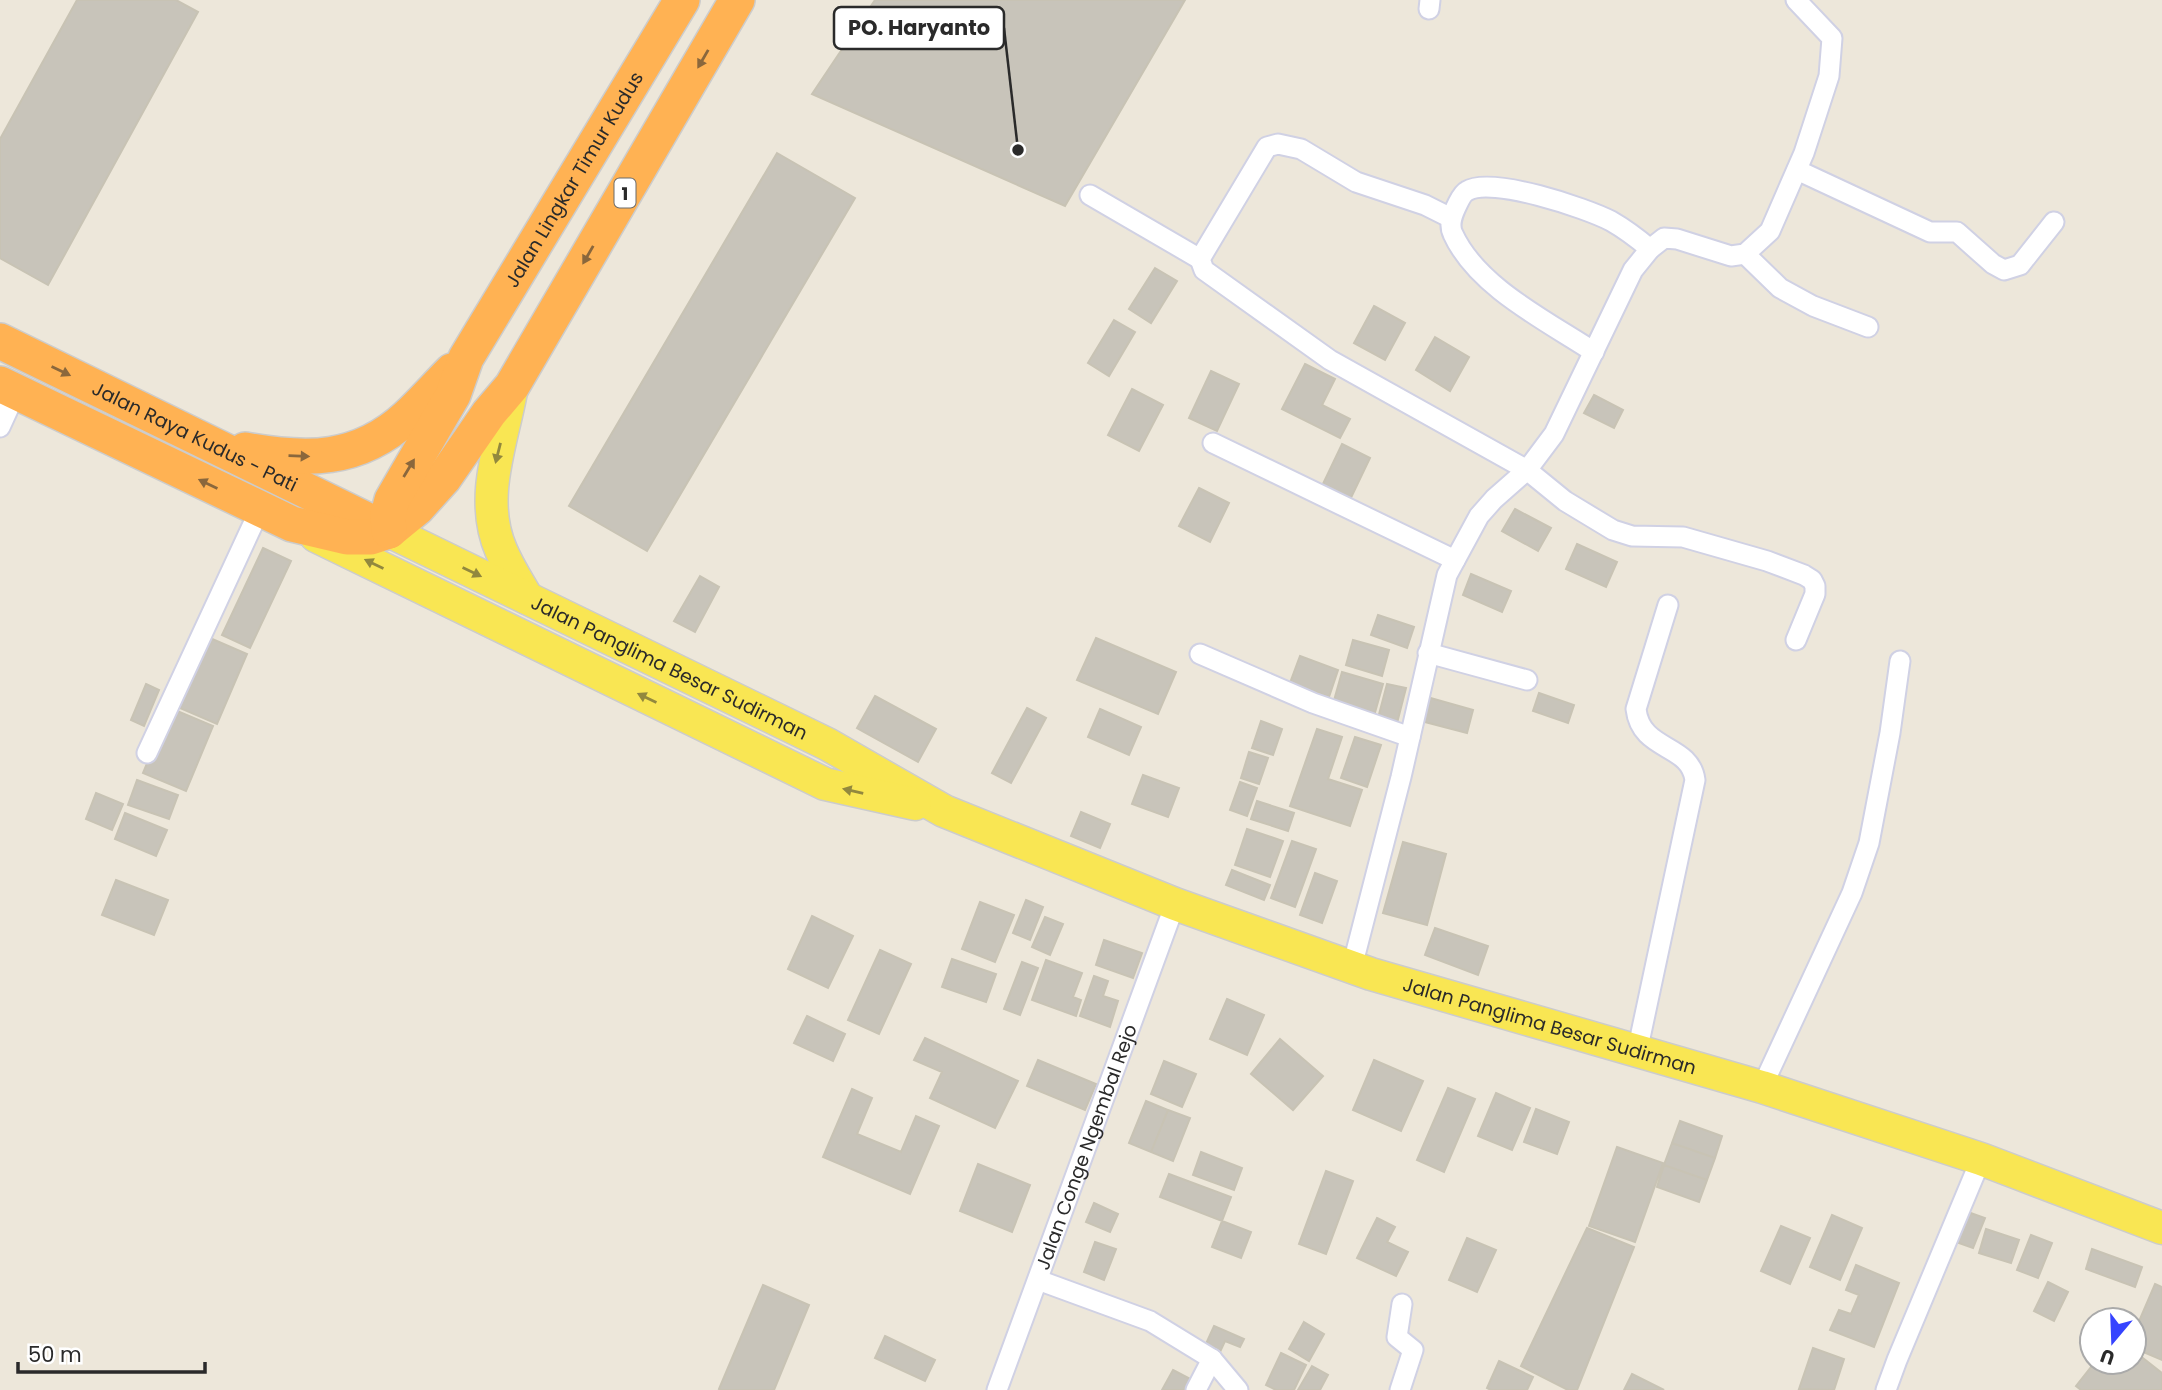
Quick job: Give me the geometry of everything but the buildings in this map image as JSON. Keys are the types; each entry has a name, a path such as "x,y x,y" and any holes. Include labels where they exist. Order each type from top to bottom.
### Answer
{"highway":[{"name":"Jalan Lingkar Timur Kudus","path":"466,358 682,0"},
{"name":"1","path":"512,386 737,0"},
{"name":"Jalan Raya Kudus - Pati","path":"0,341 389,531"},
{"path":"207,443 274,456 325,457 348,453 375,440 405,419 466,358"},
{"path":"389,531 388,515 392,500 453,395 466,358"},
{"path":"389,531 417,508 444,478 489,413 512,386"},
{"name":"Jalan Raya Kudus - Pati","path":"8,388 292,524 346,537 371,537 389,531"}],"main road":[{"path":"512,386 492,476 491,494 500,549 527,598"},
{"path":"292,524 457,605"},
{"path":"389,531 399,550 420,575 457,605"},
{"name":"Jalan Panglima Besar Sudirman","path":"389,531 827,744 944,811 1175,904 1352,967 1762,1087 1981,1158 2162,1228"},
{"name":"Jalan Panglima Besar Sudirman","path":"457,605 825,785 944,811"}],"street":[{"path":"1352,967 1410,737 1447,575 1479,516 1527,470 1554,434 1633,270 1650,249 1664,238 1677,239 1731,256 1745,254 1770,231 1797,170 1829,76 1832,38 1796,0"},
{"path":"1199,259 1267,147 1278,144 1301,149 1356,182 1424,205 1451,218"},
{"path":"1797,170 1930,232 1957,232 1993,264 2004,270 2020,265 2054,222"},
{"path":"1594,352 1504,293 1476,268 1451,231 1451,218 1465,192 1475,188 1541,195 1611,221 1633,234 1650,249"},
{"path":"1090,195 1199,259 1204,271 1330,360 1527,470 1565,501 1625,534 1683,537 1767,561 1812,580 1815,594 1796,640"},
{"path":"1745,254 1780,288 1813,306 1868,327"},
{"path":"0,427 8,388"},
{"path":"1213,443 1455,560"},
{"path":"147,753 260,509"},
{"path":"1637,1052 1695,780 1693,769 1685,759 1646,734 1637,722 1636,709 1668,605"},
{"path":"1428,653 1527,680"},
{"path":"1200,654 1313,703 1410,737"},
{"path":"1762,1087 1852,893 1869,843 1900,661"},
{"name":"Jalan Conge Ngembal Rejo","path":"997,1390 1175,904"},
{"path":"1886,1390 1981,1158"},
{"path":"1038,1280 1150,1321 1212,1359 1238,1390"},
{"path":"1400,1390 1413,1350 1396,1337 1402,1304"},
{"path":"1196,1390 1212,1359"}],"place":[{"name":"PO. Haryanto","path":"1018,150"}]}
